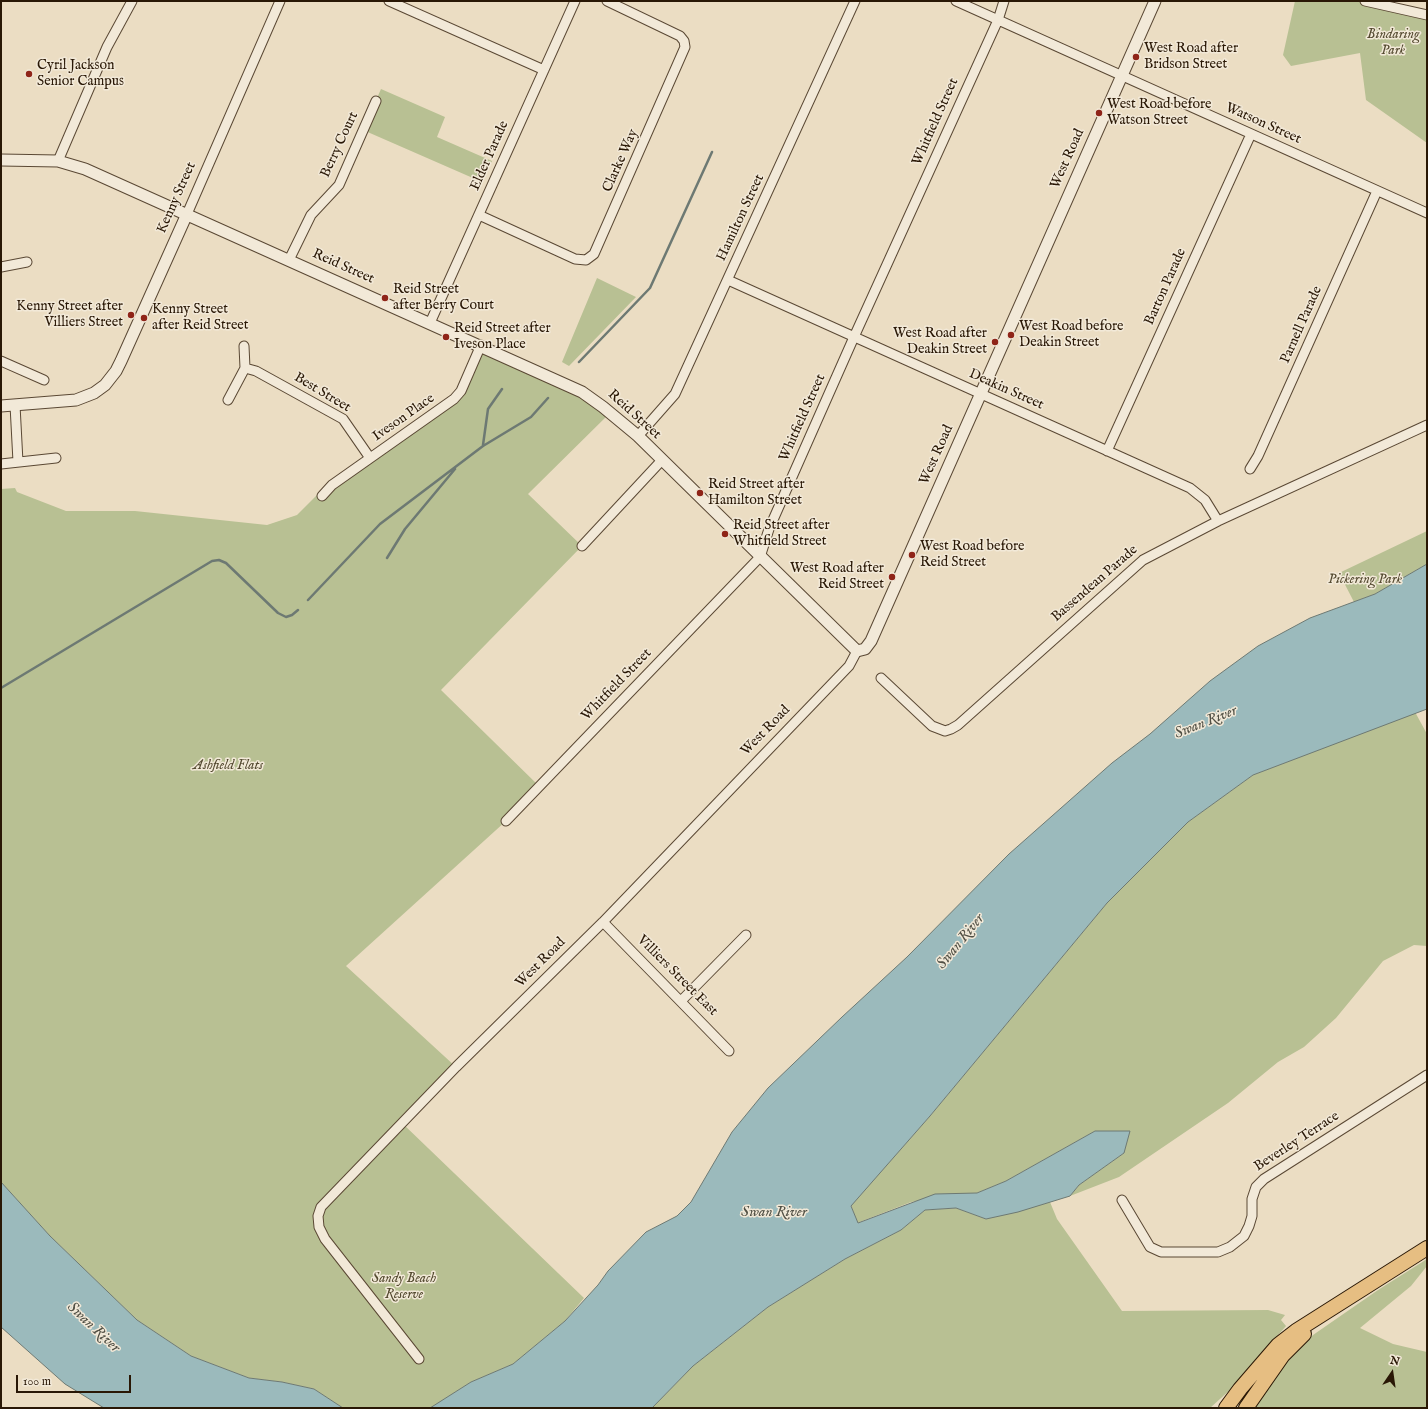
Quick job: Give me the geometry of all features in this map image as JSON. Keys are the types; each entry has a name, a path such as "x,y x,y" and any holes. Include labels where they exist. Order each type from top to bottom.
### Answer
{"highway":[{"path":"1226,1408 1240,1388 1278,1345 1296,1331 1313,1322 1427,1248"},
{"path":"1246,1408 1283,1355 1299,1340 1313,1322"},
{"path":"1217,1408 1240,1388"}],"street":[{"path":"58,161 107,47 132,1"},
{"name":"Kenny Street","path":"15,405 64,402 87,397 105,385 116,371 187,214 280,1"},
{"path":"389,1 408,5 544,70"},
{"name":"Elder Parade","path":"430,323 575,1"},
{"name":"Clarke Way","path":"479,215 575,259 586,260 594,254 685,47 684,41 680,36 607,1"},
{"name":"Hamilton Street","path":"638,436 675,394 855,1"},
{"name":"Watson Street","path":"956,1 1427,213"},
{"name":"Whitfield Street","path":"506,821 760,557 769,529 854,337 998,20 1004,1"},
{"path":"1364,1 1427,15"},
{"name":"West Road","path":"419,1359 327,1243 319,1227 318,1216 321,1207 456,1067 603,922 849,666 857,651 865,649 871,641 1122,76 1152,2"},
{"name":"Berry Court","path":"289,260 311,215 339,185 376,101"},
{"name":"Barton Parade","path":"1107,451 1251,134"},
{"name":"Reid Street","path":"1,160 58,161 85,169 481,345 582,392 638,436 857,651"},
{"name":"Parnell Parade","path":"1250,469 1258,456 1377,191"},
{"path":"1,266 27,262"},
{"name":"Deakin Street","path":"728,280 1198,493 1205,500 1218,521"},
{"name":"Iveson Place","path":"322,496 332,485 449,404 458,395 481,345"},
{"path":"228,400 245,368 244,346"},
{"path":"1,361 44,380"},
{"name":"Best Street","path":"245,368 256,371 343,419 370,458"},
{"path":"1,406 15,405 18,462"},
{"name":"Bassendean Parade","path":"882,678 890,688 932,726 945,731 951,729 958,725 1130,569 1155,553 1218,521 1427,424"},
{"path":"1,464 56,458"},
{"path":"582,546 662,460"},
{"name":"Villiers Street East","path":"603,922 729,1051"},
{"path":"681,1001 746,935"},
{"name":"Beverley Terrace","path":"1122,1200 1150,1247 1161,1252 1218,1252 1230,1247 1244,1236 1252,1216 1252,1199 1256,1187 1264,1179 1427,1075"}],"green space":[{"name":"Bindaring Park","path":"1295,1 1366,1 1427,15 1427,143 1366,100 1360,53 1291,66 1283,55"},
{"path":"381,89 445,117 437,137 492,161 482,182 363,130"},
{"path":"597,278 636,297 569,366 562,362"},
{"name":"Ashfield Flats","path":"478,344 610,413 528,494 582,546 441,690 539,786 506,821 346,966 456,1067 402,1123 584,1298 565,1321 513,1364 471,1382 431,1408 343,1408 314,1389 282,1382 249,1378 191,1356 137,1320 50,1236 1,1182 1,489 15,488 17,492 66,511 135,511 267,525 297,515 330,482 452,399"},
{"name":"Pickering Park","path":"1427,531 1427,564 1375,594 1354,602 1339,573"},
{"path":"1415,712 1427,734 1427,946 1414,945 1383,961 1336,1018 1304,1047 1278,1062 1228,1103 1119,1177 1070,1196 1079,1185 1124,1153 1095,1131 1006,1181 977,1193 911,1202 857,1223 851,1205 930,1116 1107,903 1188,822 1253,775"},
{"path":"1050,1202 1057,1219 1122,1311 1268,1310 1285,1315 1281,1320 1286,1326 1231,1389 1210,1408 652,1408 693,1366 768,1307 845,1259 901,1230 925,1210 956,1208 986,1219"},
{"path":"1427,1259 1427,1266 1411,1286 1360,1328 1393,1344 1427,1352 1427,1408 1251,1408 1281,1365 1313,1335 1378,1290"}],"water":[{"name":"Swan River","path":"1427,564 1427,709 1253,775 1188,822 1107,903 930,1116 851,1206 858,1223 935,1194 977,1193 1006,1181 1095,1131 1130,1131 1124,1153 1079,1185 1070,1196 1018,1212 986,1219 956,1208 925,1210 901,1230 845,1259 768,1307 693,1366 652,1408 430,1408 471,1382 513,1364 565,1321 598,1285 608,1271 646,1232 677,1216 691,1202 732,1132 768,1088 907,957 1009,854 1112,763 1150,734 1210,681 1258,646 1310,618 1375,594"},
{"name":"Swan River","path":"1,1182 50,1236 137,1320 191,1356 249,1378 282,1382 314,1389 343,1408 104,1408 65,1384 1,1327"}],"waterway":[{"path":"579,362 650,288 712,152"},
{"path":"483,445 488,409 502,389"},
{"path":"308,600 380,524 483,446 531,417 548,398"},
{"path":"387,558 405,529 455,469"},
{"path":"1,688 212,561 219,560 226,563 278,613 286,617 292,615 298,610"}],"place":[{"name":"West Road after Bridson Street","path":"1136,57"},
{"name":"Cyril Jackson Senior Campus","path":"29,74"},
{"name":"West Road before Watson Street","path":"1099,113"},
{"name":"Reid Street after Berry Court","path":"385,298"},
{"name":"Kenny Street after Villiers Street","path":"131,315"},
{"name":"Kenny Street after Reid Street","path":"144,318"},
{"name":"West Road before Deakin Street","path":"1011,335"},
{"name":"Reid Street after Iveson Place","path":"446,337"},
{"name":"West Road after Deakin Street","path":"995,342"},
{"name":"Reid Street after Hamilton Street","path":"700,493"},
{"name":"Reid Street after Whitfield Street","path":"725,534"},
{"name":"West Road before Reid Street","path":"912,555"},
{"name":"West Road after Reid Street","path":"892,577"}],"park label":[{"name":"Sandy Beach Reserve","path":"404,1288"}]}
